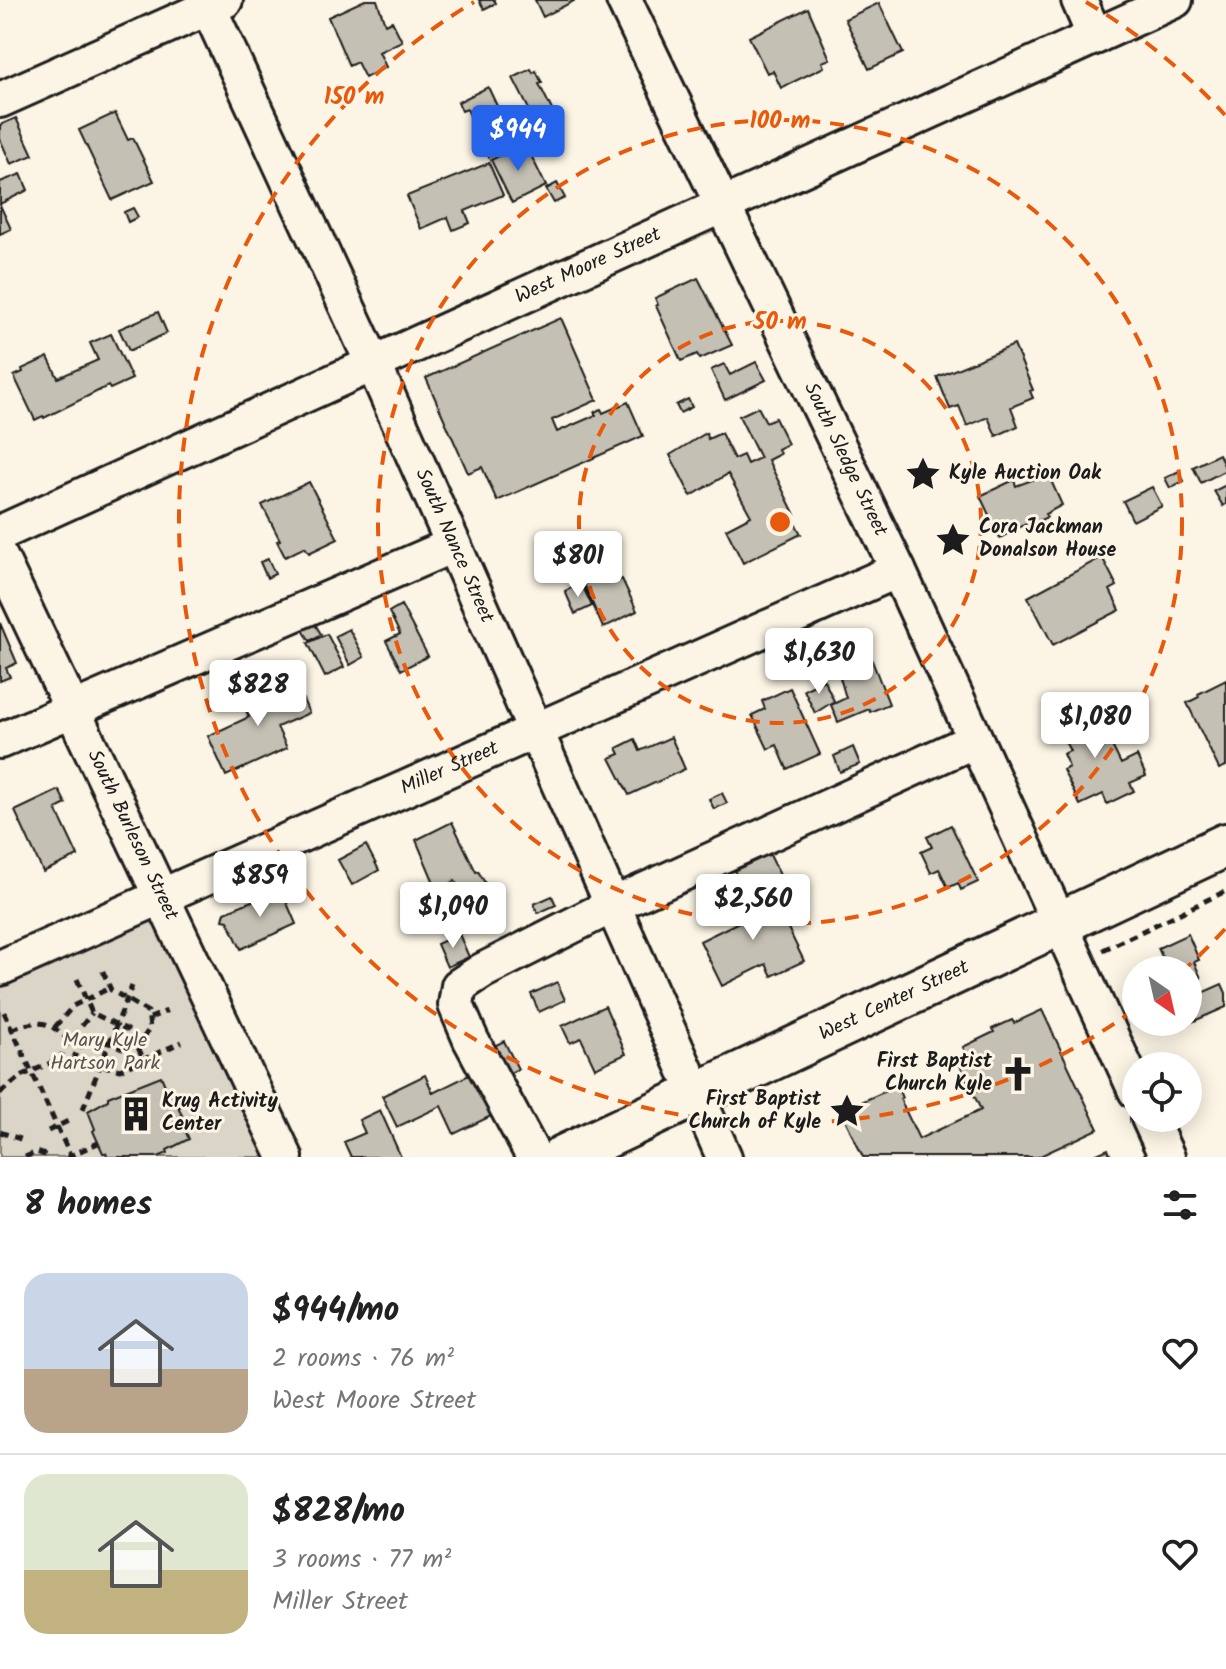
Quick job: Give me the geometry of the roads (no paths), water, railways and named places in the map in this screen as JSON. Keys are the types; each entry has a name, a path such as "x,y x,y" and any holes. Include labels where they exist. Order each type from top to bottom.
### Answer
{"main road":[{"name":"West Center Street","path":"563,1157 1226,845"}],"street":[{"name":"South Sledge Street","path":"624,0 898,570 1122,1060"},
{"path":"1079,0 1095,37"},
{"name":"West Moore Street","path":"0,533 1175,0"},
{"path":"0,100 212,3"},
{"name":"South Nance Street","path":"212,3 724,1157"},
{"path":"0,741 453,545"},
{"name":"South Burleson Street","path":"0,557 285,1157"},
{"name":"Miller Street","path":"0,968 898,570"},
{"path":"534,1157 471,1040 456,1005 459,986 482,971 611,906 975,740"},
{"path":"1155,1132 1167,1157"}],"place":[{"name":"Kyle Auction Oak","path":"923,474"},
{"name":"Cora Jackman Donalson House","path":"953,540"},
{"name":"First Baptist Church Kyle","path":"1018,1074"},
{"name":"First Baptist Church of Kyle","path":"847,1111"},
{"name":"Krug Activity Center","path":"136,1114"}],"park label":[{"name":"Mary Kyle Hartson Park","path":"105,1052"}]}
